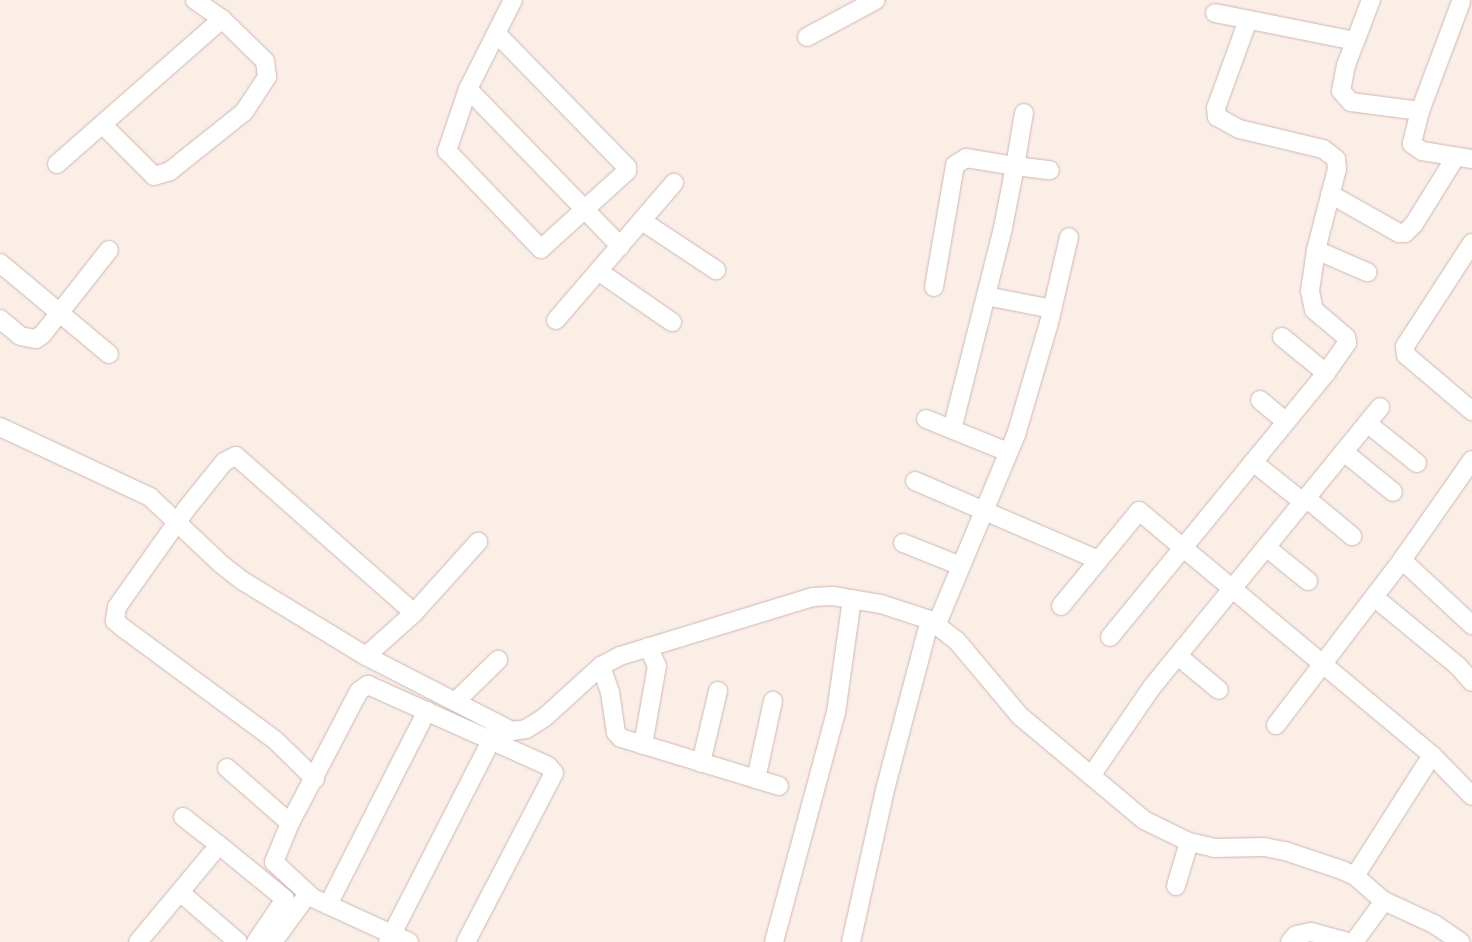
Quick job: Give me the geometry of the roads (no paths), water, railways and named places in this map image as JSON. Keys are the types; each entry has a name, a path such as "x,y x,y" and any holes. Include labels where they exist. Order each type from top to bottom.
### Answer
{"street":[{"path":"103,125 154,176 170,171 244,112 267,78 265,61 222,19 195,0"},
{"path":"497,34 627,166 627,171 541,249 533,244 447,151 468,89 513,0"},
{"path":"808,36 876,0"},
{"path":"1371,0 1355,41 1341,91 1344,98 1351,102 1420,111"},
{"path":"1330,194 1399,233 1405,233 1464,158 1415,149 1412,144 1420,111 1461,2"},
{"path":"1214,13 1355,41"},
{"path":"57,164 222,19"},
{"path":"1110,637 1326,373 1347,340 1314,310 1310,291 1316,250 1337,169 1330,152 1238,129 1217,117 1216,108 1248,20"},
{"path":"468,89 584,211 620,246"},
{"path":"952,429 1004,228 1024,113"},
{"path":"934,287 954,165 966,158 1050,170"},
{"path":"556,320 674,183"},
{"path":"642,221 716,270"},
{"path":"851,942 886,786 933,623 961,566 1016,434 1052,309 1069,237"},
{"path":"1472,243 1405,346 1406,355 1472,411"},
{"path":"0,319 20,336 36,339 60,313 109,250"},
{"path":"1316,250 1367,272"},
{"path":"0,263 110,354"},
{"path":"598,271 672,322"},
{"path":"986,296 1052,309"},
{"path":"1282,337 1326,373"},
{"path":"1260,400 1286,422"},
{"path":"1091,776 1178,656 1380,407"},
{"path":"926,419 1008,452"},
{"path":"1367,423 1417,464"},
{"path":"0,427 150,497 168,511 176,522 243,581 366,656 456,701 495,733 548,766 554,773 466,942"},
{"path":"1344,452 1393,492"},
{"path":"315,779 275,740 116,621 117,607 176,522 224,462 236,456 414,613"},
{"path":"1276,725 1402,560 1472,460"},
{"path":"1253,462 1352,536"},
{"path":"916,481 985,509 1098,560"},
{"path":"1061,606 1139,511 1432,754 1472,796"},
{"path":"366,656 414,613 478,542"},
{"path":"903,543 961,566"},
{"path":"1266,547 1308,581"},
{"path":"1402,560 1472,625"},
{"path":"409,942 390,938 308,894 274,862 290,823 315,779 362,687 368,685 427,711 495,733 512,732 526,729 545,717 601,666 648,647 813,597 852,599 880,604 933,623 957,642 1020,716 1144,820 1189,842 1214,848 1264,847 1285,851 1355,876 1384,901 1434,924 1461,942"},
{"path":"1374,597 1458,666 1472,682"},
{"path":"774,942 836,713 852,599"},
{"path":"643,745 657,666 648,647"},
{"path":"1178,656 1219,690"},
{"path":"456,701 498,660"},
{"path":"601,666 610,692 616,733 643,745 779,786"},
{"path":"701,763 718,691"},
{"path":"756,779 773,701"},
{"path":"328,904 427,711"},
{"path":"390,938 495,733"},
{"path":"1355,876 1432,754"},
{"path":"227,768 290,823"},
{"path":"184,817 285,899 256,942"},
{"path":"1176,886 1189,842"},
{"path":"143,941 219,845"},
{"path":"181,892 238,942"},
{"path":"273,942 308,894"},
{"path":"1354,942 1384,901"},
{"path":"1290,942 1296,935 1310,932 1348,942"}]}
